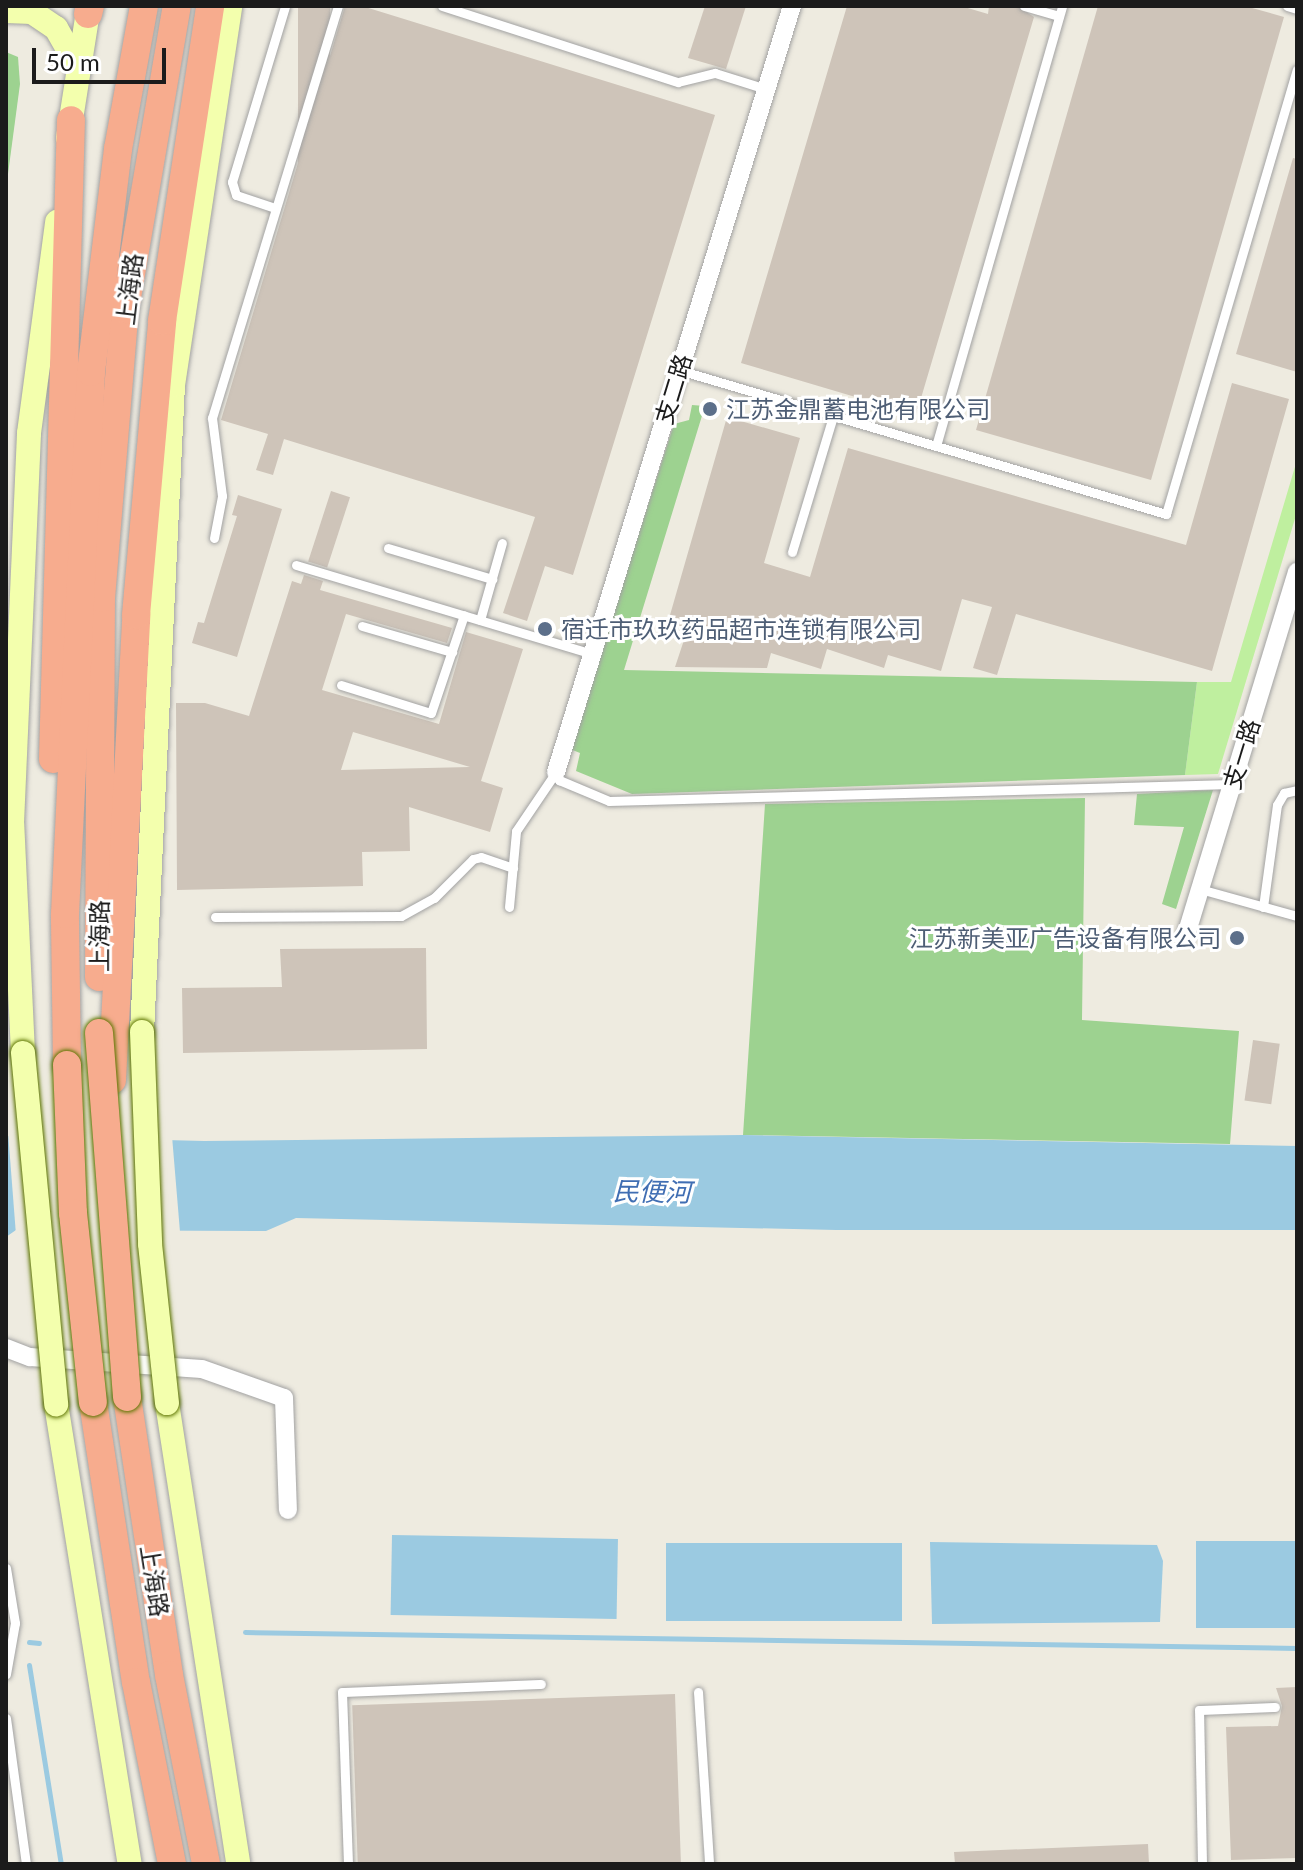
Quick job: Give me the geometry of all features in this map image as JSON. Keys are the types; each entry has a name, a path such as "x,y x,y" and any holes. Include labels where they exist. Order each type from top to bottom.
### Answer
{"highway":[{"name":"上海路","path":"144,6 116,164 91,372 65,914 67,1065 73,1213 93,1402 136,1682 172,1864"},
{"name":"上海路","path":"177,6 125,309 101,598 119,1033 109,1169 127,1397 169,1675 206,1864"},
{"path":"119,1033 136,615 162,321 225,9"},
{"path":"65,914 51,809 71,120"}],"main road":[{"path":"89,9 77,65 29,448 12,823 23,1053 56,1404 130,1864"},
{"path":"6,11 32,12 56,28 77,65"},
{"name":"上海路","path":"119,1033 150,1244 167,1403 238,1864"}],"street":[{"name":"支二路","path":"556,772 590,653 792,6"},
{"name":"支一路","path":"1186,935 1292,602 1297,572"},
{"path":"6,1348 30,1357 202,1369 284,1398 288,1510"}],"lane":[{"path":"275,208 236,195 232,182 285,6"},
{"path":"214,538 222,496 212,418 338,6"},
{"path":"442,6 678,82 715,73 766,89"},
{"path":"936,446 1060,11 1024,6"},
{"path":"1287,6 1297,9"},
{"path":"679,370 1166,514 1297,70"},
{"path":"792,552 833,416"},
{"path":"480,620 502,543"},
{"path":"388,548 492,579"},
{"path":"296,565 590,653"},
{"path":"341,685 431,713 464,615"},
{"path":"362,626 452,652"},
{"path":"556,772 559,780 609,801 1232,784"},
{"path":"509,907 516,831 556,772"},
{"path":"1263,907 1276,811 1284,793 1297,790"},
{"path":"215,917 401,916 434,898 473,859 513,868"},
{"path":"1200,889 1297,916"},
{"path":"6,1568 15,1623 6,1674"},
{"path":"348,1864 342,1692 541,1684"},
{"path":"698,1692 709,1864"},
{"path":"1202,1864 1199,1710 1275,1707"},
{"path":"6,1718 26,1864"}],"green space":[{"path":"6,52 18,57 20,84 6,189"},
{"path":"692,405 705,406 624,670 1197,682 1185,775 632,794 576,771 580,753 570,749 674,424 689,420"},
{"path":"1297,460 1297,512 1218,774 1185,775 1197,682 1231,682"},
{"path":"1213,790 1176,909 1162,904 1184,827 1134,825 1137,794"},
{"path":"1085,798 1082,1020 1239,1031 1230,1144 743,1135 765,804"}],"water":[{"name":"民便河","path":"743,1135 1297,1146 1297,1230 836,1230 296,1218 266,1231 16,1230 6,1237 6,1136 204,1141"},
{"path":"392,1535 618,1539 617,1619 391,1615"},
{"path":"1196,1541 1297,1541 1297,1628 1196,1628"},
{"path":"930,1542 1157,1545 1163,1561 1160,1622 932,1624"},
{"path":"666,1543 902,1543 902,1621 666,1621"}],"pier":[{"path":"8,1132 172,1136 180,1232 16,1235"}],"building":[{"path":"298,6 330,6 330,193 298,193"},
{"path":"345,6 362,6 715,115 573,575 545,566 527,621 503,613 535,517 284,439 273,475 256,470 268,434 221,420"},
{"path":"705,6 746,6 726,69 688,58"},
{"path":"847,6 961,6 988,14 989,6 1017,6 1034,17 916,415 741,363"},
{"path":"1098,6 1245,6 1284,17 1151,480 976,430"},
{"path":"1293,158 1297,159 1297,372 1236,354"},
{"path":"1232,383 1289,399 1212,671 1016,614 997,675 973,668 992,607 962,599 941,671 888,655 884,668 827,649 821,669 771,653 767,668 675,667 688,628 668,622 727,417 800,438 764,563 810,577 848,448 1186,545"},
{"path":"331,491 350,497 327,568 308,561"},
{"path":"238,495 282,509 237,657 192,643 198,622 204,623 237,516 232,515"},
{"path":"304,575 323,581 320,590 452,628 447,643 346,614 322,690 439,724 466,632 523,649 481,781 503,788 490,832 409,807 410,851 362,852 363,886 177,890 176,703 205,703 249,716 292,581 301,584","holes":["353,732 470,767 341,770"]},
{"path":"426,948 427,1049 183,1053 182,988 282,987 280,949"},
{"path":"1253,1040 1280,1044 1271,1104 1245,1100"},
{"path":"1297,1687 1297,1858 1231,1860 1226,1727 1278,1726 1282,1706 1276,1688"},
{"path":"675,1694 681,1864 358,1864 352,1705"},
{"path":"1148,1844 1149,1864 955,1864 954,1852"}],"waterway":[{"path":"245,1632 1297,1648"},
{"path":"29,1642 39,1643"},
{"path":"29,1665 61,1864"}],"place":[{"name":"江苏金鼎蓄电池有限公司","path":"710,409"},
{"name":"宿迁市玖玖药品超市连锁有限公司","path":"545,629"},
{"name":"江苏新美亚广告设备有限公司","path":"1237,938"}]}
